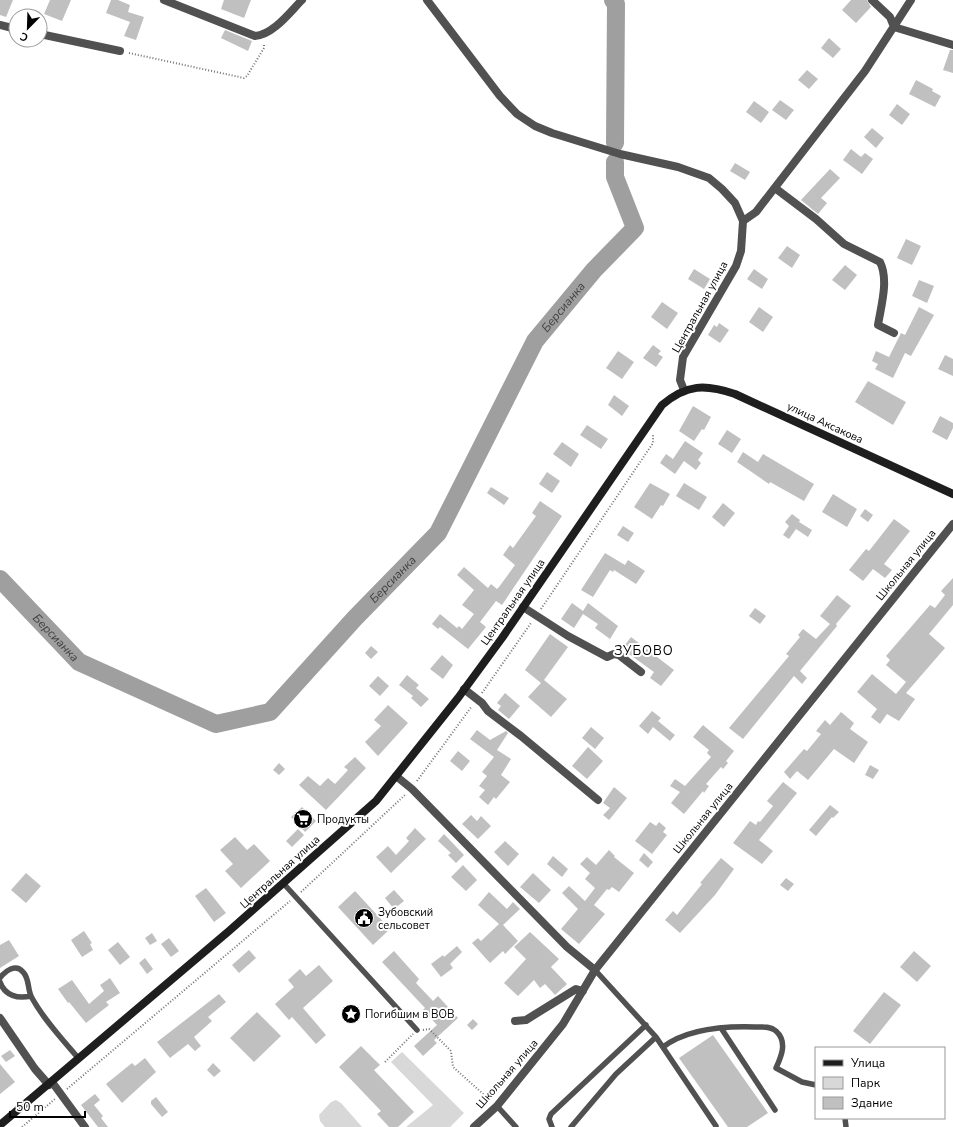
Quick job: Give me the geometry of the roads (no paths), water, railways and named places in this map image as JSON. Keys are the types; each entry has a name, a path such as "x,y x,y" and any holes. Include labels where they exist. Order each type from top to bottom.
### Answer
{"street":[{"path":"164,0 248,34 263,36 279,23 302,0"},
{"path":"428,0 500,96 517,114 535,126 552,133 620,154 678,167 709,178 722,188 735,203 743,221 756,212 865,71 911,0"},
{"path":"872,0 890,17 894,27"},
{"path":"894,27 953,45"},
{"path":"48,36 120,51"},
{"path":"775,188 816,219 844,244 880,262 884,280 878,326 894,333"},
{"name":"Центральная улица","path":"0,1125 283,883 371,805 396,776 464,689 523,607 662,405 675,394 684,390 680,380 683,357 736,266 741,251 743,221"},
{"name":"улица Аксакова","path":"684,390 708,387 735,394 953,494"},
{"name":"Школьная улица","path":"474,1127 497,1106 564,1024 595,970 953,524"},
{"path":"523,607 606,657 614,654 619,655 641,672"},
{"path":"464,689 482,703 488,711 598,800"},
{"path":"396,776 412,789 567,947 595,970"},
{"path":"515,1021 526,1020 576,989 582,991"},
{"path":"0,1018 35,1069 61,1094 85,1127"}],"lane":[{"path":"283,883 417,1030"},
{"path":"0,978 12,968 18,968 23,972 29,983 31,996 61,1038 79,1059"},
{"path":"595,970 646,1024 716,1126"},
{"path":"0,982 7,993 13,996 21,998 31,996"},
{"path":"552,1127 549,1119 551,1114 646,1024"},
{"path":"663,1047 670,1042 701,1031 721,1028 769,1028 776,1032 783,1048 776,1068 802,1082 815,1085"},
{"path":"721,1028 775,1110"},
{"path":"571,1127 616,1074 656,1037"},
{"path":"497,1106 512,1126"}],"waterway":[{"name":"Берсианка","path":"613,0 616,4 615,143"},
{"name":"Берсианка","path":"0,579 79,662 216,724 270,712 355,618 438,533 535,341 594,270 635,228 615,177 615,162"}],"place":[{"name":"Продукты","path":"303,819"},
{"name":"Зубовский сельсовет","path":"364,918"},
{"name":"Погибшим в ВОВ","path":"351,1014"}],"district":[{"name":"ЗУБОВО","path":"644,651"}]}
